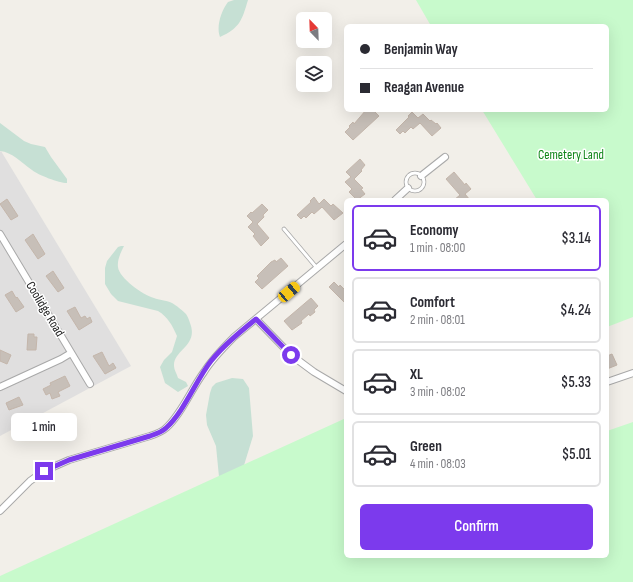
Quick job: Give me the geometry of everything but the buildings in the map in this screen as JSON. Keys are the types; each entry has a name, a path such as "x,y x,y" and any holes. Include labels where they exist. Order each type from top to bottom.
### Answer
{"street":[{"path":"421,176 445,157"},
{"path":"397,198 408,188"},
{"name":"Coolidge Road","path":"0,234 90,384"},
{"path":"0,511 30,481 44,471 69,460 150,436 167,428 210,362 234,337 344,246"},
{"path":"256,319 291,355 314,372 344,390"},
{"path":"0,387 61,359 72,352"},
{"path":"609,381 633,373"}],"lane":[{"path":"416,173 421,176 424,183 420,189 414,191 408,188 406,181 410,174 416,173"},
{"path":"284,229 317,268"}],"shaded area":[{"path":"1,151 131,366 0,436 0,152"}],"green space":[{"path":"234,0 248,0 242,18 236,27 220,37 219,24 221,14 228,2"},
{"name":"Cemetery Land","path":"416,0 633,0 633,317 609,326 609,198 536,198 483,112 609,112 609,24 430,24"},
{"path":"0,123 24,141 45,147 67,179 67,183 63,183 39,174 9,153 0,151"},
{"path":"124,246 118,267 122,276 132,286 149,296 174,304 186,314 189,320 192,331 191,337 189,342 177,356 174,366 178,378 186,382 188,386 178,392 165,383 160,367 164,360 172,352 177,336 169,322 158,311 118,301 111,294 105,284 105,268 107,261 118,247"},
{"path":"232,378 243,379 249,388 253,436 241,475 219,477 216,446 207,425 206,415 212,387 216,383"},
{"path":"344,419 344,558 609,558 609,430 633,422 633,582 0,582 0,576"}],"route":[{"path":"44,471 69,460 150,436 167,428 188,398 210,362 234,337 256,319 291,355"}]}
